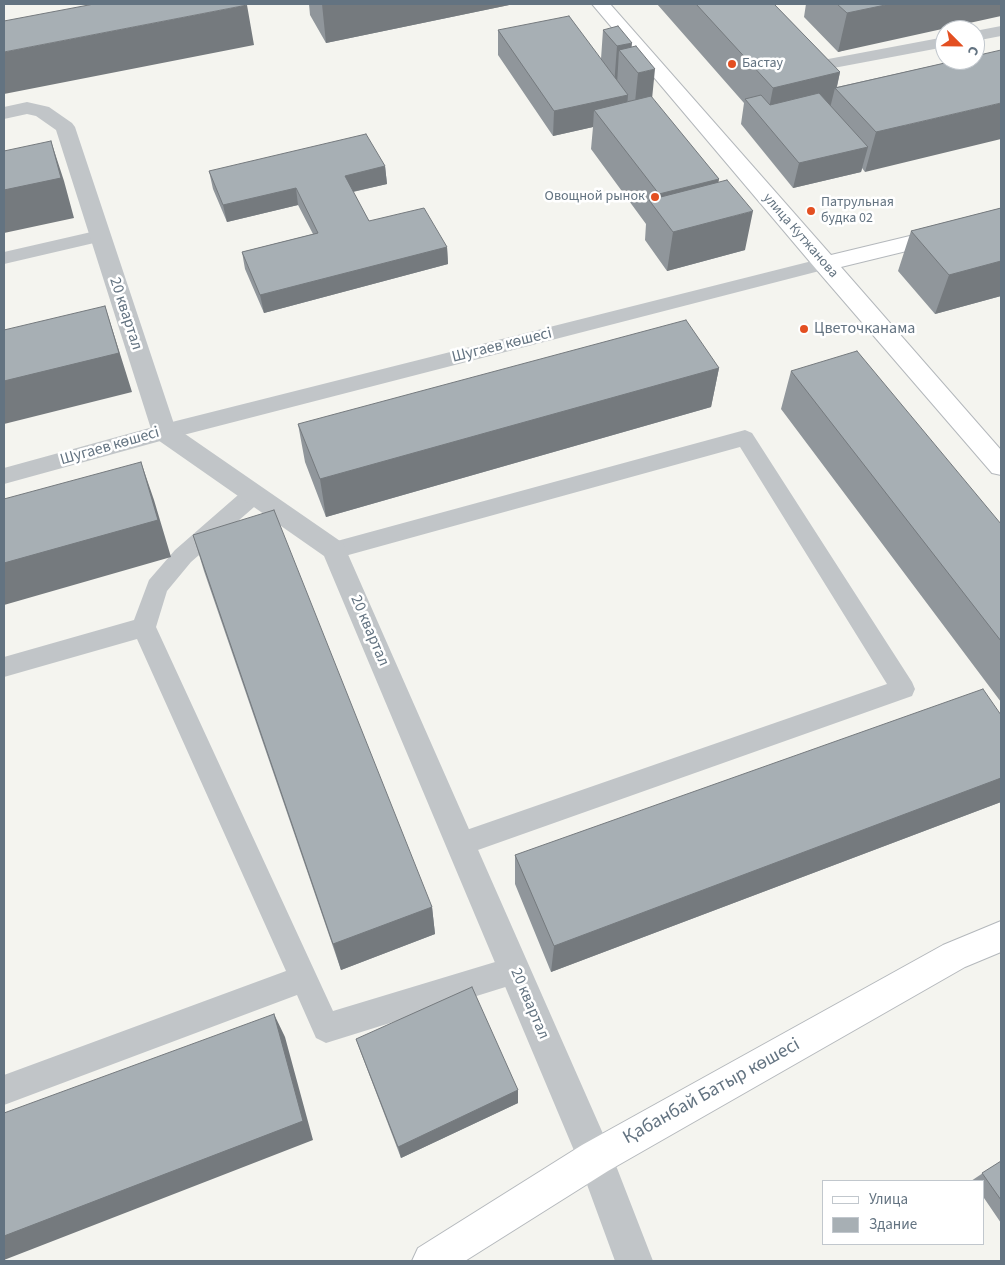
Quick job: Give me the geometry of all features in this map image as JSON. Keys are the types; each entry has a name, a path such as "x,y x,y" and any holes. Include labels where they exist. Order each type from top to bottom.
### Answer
{"main road":[{"name":"улица Кутжанова","path":"601,4 824,264 1001,466"},
{"name":"Шугаев көшесі","path":"824,264 1001,221"},
{"name":"Қабанбай Батыр көшесі","path":"431,1261 595,1158 954,956 1001,936"}],"street":[{"name":"20 квартал","path":"4,113 27,108 42,111 65,128 100,236 114,310 164,432"},
{"path":"164,432 334,550"},
{"name":"20 квартал","path":"334,550 595,1158 634,1261"}],"lane":[{"path":"985,34 1001,31"},
{"path":"807,68 935,44"},
{"path":"794,54 819,81"},
{"path":"4,258 100,236"},
{"name":"Шугаев көшесі","path":"4,476 164,432 824,264"},
{"path":"334,550 745,438 903,689 461,844"},
{"path":"253,495 183,556 157,587 144,627 326,1028 515,970"},
{"path":"4,667 144,627"},
{"path":"4,1090 303,979"}],"building":[{"path":"94,4 247,5 4,52 4,21"},
{"path":"696,4 774,4 840,72 773,88"},
{"path":"837,4 890,4 847,13"},
{"path":"569,16 628,95 554,111 498,30"},
{"path":"618,26 632,43 617,46 603,30"},
{"path":"636,46 655,69 638,73 619,50"},
{"path":"1001,50 1001,103 876,132 835,88 935,65 935,70 985,70 985,54"},
{"path":"819,93 868,147 799,163 745,99 761,95 770,105"},
{"path":"651,96 719,179 659,194 594,110"},
{"path":"366,134 385,166 345,176 369,221 424,208 447,247 260,295 242,252 318,233 296,188 223,205 209,171"},
{"path":"51,141 61,178 4,190 4,151"},
{"path":"727,180 753,211 673,232 649,200"},
{"path":"1001,208 1001,261 949,275 911,231"},
{"path":"105,306 119,353 4,381 4,330"},
{"path":"686,320 719,368 320,479 298,424"},
{"path":"857,351 1001,524 1001,641 791,371"},
{"path":"141,462 158,520 4,563 4,499"},
{"path":"274,510 432,907 333,944 193,535"},
{"path":"983,689 1001,715 1001,778 554,946 515,855"},
{"path":"472,987 518,1090 398,1147 356,1039"},
{"path":"274,1014 303,1121 4,1236 4,1113"},
{"path":"1001,1161 1001,1200 982,1173"}],"place":[{"name":"Бастау","path":"732,64"},
{"name":"Овощной рынок","path":"655,197"},
{"name":"Патрульная будка 02","path":"811,211"},
{"name":"Цветочканама","path":"804,329"}]}
